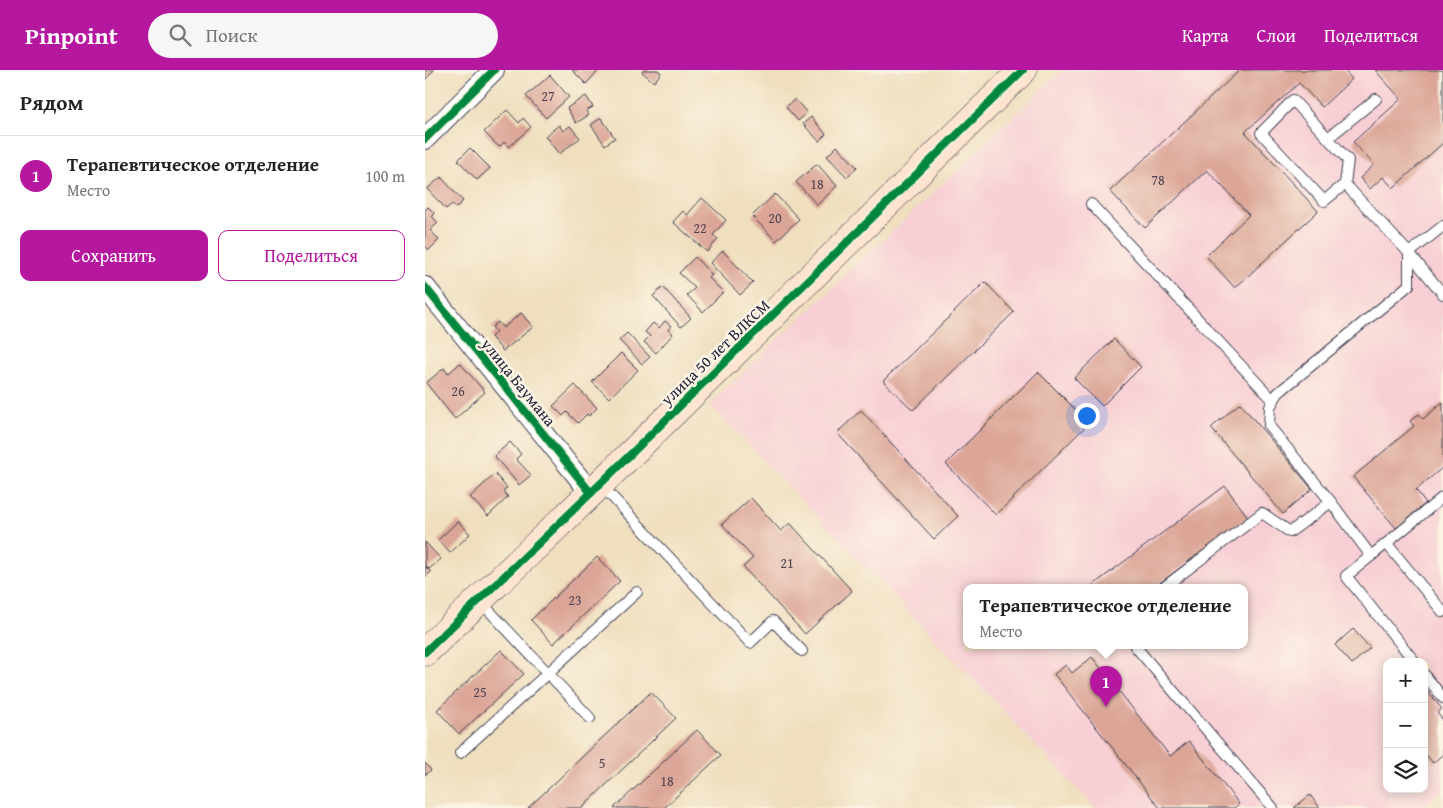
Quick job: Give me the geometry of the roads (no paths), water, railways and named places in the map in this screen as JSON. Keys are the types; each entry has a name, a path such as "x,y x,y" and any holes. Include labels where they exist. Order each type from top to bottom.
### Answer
{"street":[{"path":"425,139 493,70"},
{"name":"улица 50 лет ВЛКСМ","path":"425,652 596,489 1023,70"},
{"name":"улица Баумана","path":"425,287 596,489"}],"lane":[{"path":"1328,138 1376,99"},
{"path":"1293,100 1348,160 1345,184 1324,201 1261,133 1293,100"},
{"path":"1345,184 1409,253 1443,294"},
{"path":"1091,204 1273,400"},
{"path":"1409,253 1443,226"},
{"path":"1371,556 1331,502 1269,426 1270,407 1278,393 1409,285 1409,253"},
{"path":"596,489 750,643 773,621 802,651"},
{"path":"1412,658 1347,576 1443,497"},
{"path":"1168,584 1261,513 1290,532 1331,502"},
{"path":"1387,544 1443,612"},
{"path":"460,754 637,592"},
{"path":"479,600 589,718"},
{"path":"1138,649 1273,808"},
{"path":"1428,679 1443,698"}],"place":[{"name":"Терапевтическое отделение","path":"1106,707"}]}
